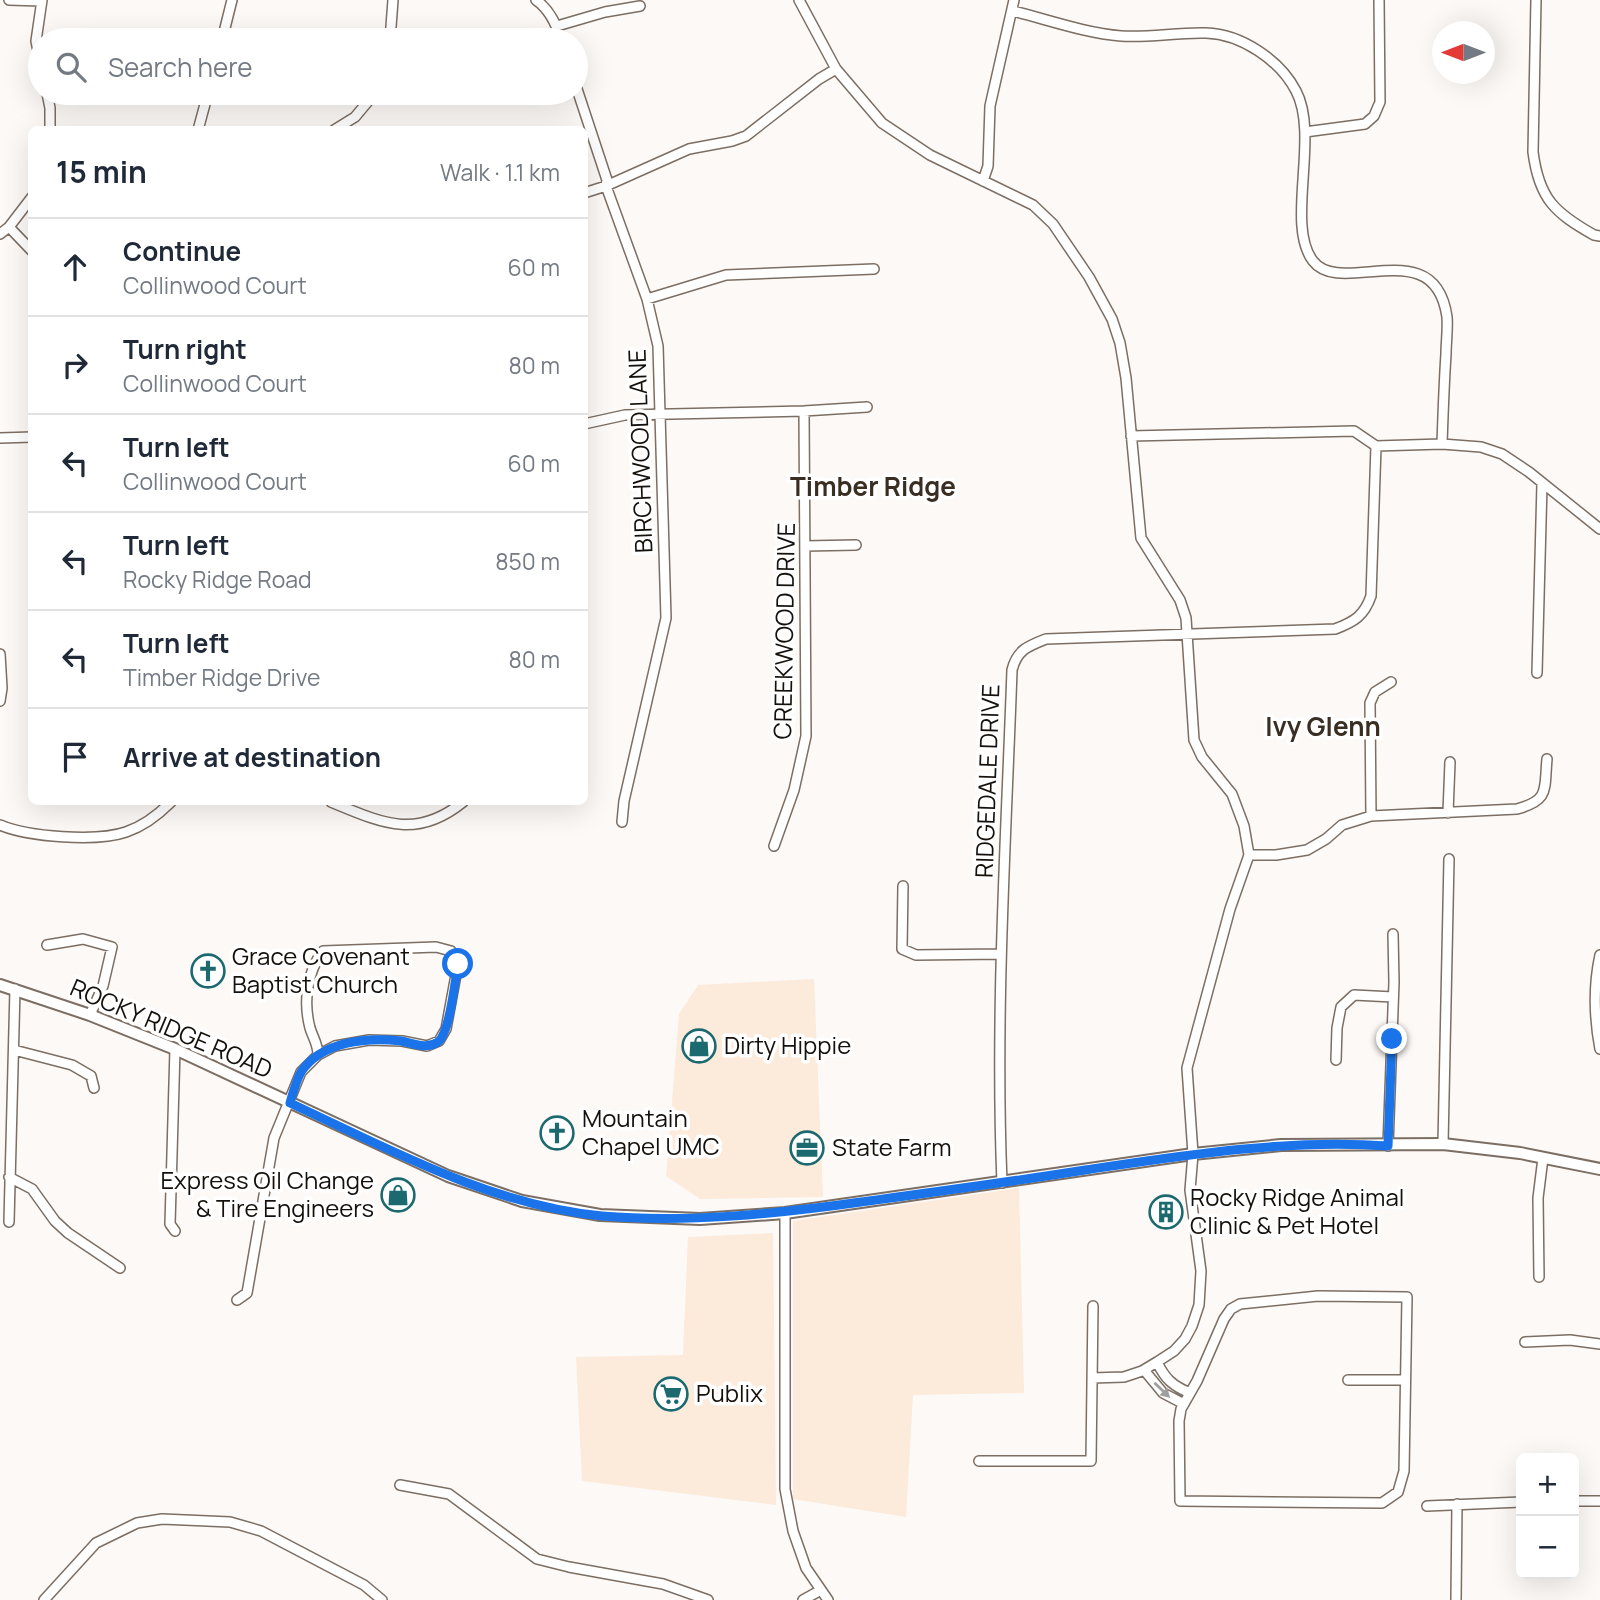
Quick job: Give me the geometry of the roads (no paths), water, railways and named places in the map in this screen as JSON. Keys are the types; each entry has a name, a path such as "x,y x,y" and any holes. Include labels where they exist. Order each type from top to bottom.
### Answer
{"main road":[{"name":"ROCKY RIDGE ROAD","path":"0,985 90,1015 175,1049 432,1169 522,1201 600,1216 700,1219 785,1213 1193,1154 1281,1145 1443,1144 1600,1169"}],"street":[{"path":"9,0 42,0 38,28"},
{"path":"225,28 232,0"},
{"path":"391,28 393,0"},
{"path":"536,0 557,26 605,12 640,6"},
{"path":"799,0 836,69 881,123 930,155 1033,205 1053,224 1089,277 1112,319 1120,343 1126,378 1141,538 1180,600 1186,618 1194,740 1202,757 1233,794 1244,826 1249,855 1230,909 1187,1068 1193,1154 1190,1190 1201,1271 1199,1306 1185,1339 1174,1351 1144,1370 1124,1377 1092,1378"},
{"path":"984,181 988,166 990,107 1014,0"},
{"path":"1304,132 1365,124 1374,117 1380,102 1380,0"},
{"path":"1536,0 1533,152 1536,172 1546,197 1563,217 1600,236"},
{"path":"1013,11 1122,36 1209,33 1241,42 1268,58 1293,84 1302,102 1302,230 1307,254 1317,266 1330,272 1408,270 1426,278 1439,292 1447,317 1442,444"},
{"path":"588,192 689,149 746,136 819,79 836,69"},
{"path":"49,105 50,126"},
{"path":"199,126 205,105"},
{"path":"340,126 355,117 365,105"},
{"name":"BIRCHWOOD LANE","path":"582,105 607,186 647,299 658,346 666,618 624,801 622,822"},
{"path":"0,234 9,227 28,202"},
{"path":"9,227 28,247"},
{"path":"647,299 726,275 874,269"},
{"path":"588,423 625,415 867,407"},
{"name":"CREEKWOOD DRIVE","path":"774,846 794,790 806,736 804,411"},
{"path":"1131,436 1354,431 1376,446 1442,444 1481,447 1502,454 1600,529"},
{"path":"0,438 28,437"},
{"name":"RIDGEDALE DRIVE","path":"1002,1183 999,1104 1001,954 1015,659 1025,647 1046,639 1335,629 1352,623 1365,611 1371,596 1376,446"},
{"path":"1537,673 1542,484"},
{"path":"805,546 856,545"},
{"path":"0,654 0,701"},
{"path":"1371,816 1370,703 1375,692 1391,682"},
{"path":"1249,855 1276,855 1307,850 1342,825 1371,816 1517,809 1534,804 1543,796 1547,759"},
{"path":"1448,813 1450,762"},
{"path":"0,825 22,834 39,836 100,836 124,833 154,818 168,805"},
{"path":"338,805 372,819 401,825 426,824 446,816 459,805"},
{"path":"1443,1144 1449,859"},
{"path":"903,886 902,949 916,955 1001,954"},
{"path":"1388,1146 1393,934"},
{"path":"47,945 83,939 112,947 103,986 90,1015"},
{"path":"237,1300 247,1293 274,1138 301,1072 318,1055 335,1046 369,1040 402,1041 427,1046 439,1041 446,1029 458,964 450,951 436,947 323,951 314,963 306,994 310,1027 318,1046 318,1055"},
{"path":"1600,955 1594,981 1595,1023 1600,1049"},
{"path":"9,1222 15,989"},
{"path":"1336,1060 1341,1007 1354,995 1393,997"},
{"path":"174,1231 170,1224 175,1049"},
{"path":"15,1050 72,1065 92,1076 94,1088"},
{"path":"1539,1277 1538,1198 1543,1158"},
{"path":"9,1177 32,1189 55,1221 68,1233 120,1268"},
{"path":"785,1213 785,1489 795,1538 806,1569 828,1600"},
{"path":"1318,1296 1407,1297 1404,1471 1398,1492 1382,1503 1180,1501 1179,1421 1184,1404 1191,1393 1224,1319 1231,1309 1240,1304 1318,1296"},
{"path":"979,1461 1091,1461 1093,1306"},
{"path":"1525,1342 1570,1340 1600,1344"},
{"path":"1157,1362 1164,1377 1176,1388 1191,1393"},
{"path":"1144,1370 1163,1393 1184,1404"},
{"path":"1348,1380 1405,1380"},
{"path":"400,1485 449,1494 537,1559 663,1584 708,1600"},
{"path":"1579,1501 1600,1501"},
{"path":"1427,1506 1516,1503"},
{"path":"1456,1600 1457,1504"},
{"path":"44,1600 96,1543 137,1522 162,1520 230,1522 261,1531 365,1585 382,1600"},
{"path":"803,1600 821,1590"}],"place":[{"name":"Grace Covenant Baptist Church","path":"208,971"},
{"name":"Dirty Hippie","path":"699,1046"},
{"name":"Mountain Chapel UMC","path":"557,1133"},
{"name":"State Farm","path":"807,1148"},
{"name":"Express Oil Change & Tire Engineers","path":"398,1195"},
{"name":"Rocky Ridge Animal Clinic & Pet Hotel","path":"1166,1212"},
{"name":"Publix","path":"671,1394"}],"district":[{"name":"Timber Ridge","path":"873,487"},
{"name":"Ivy Glenn","path":"1323,727"}]}
